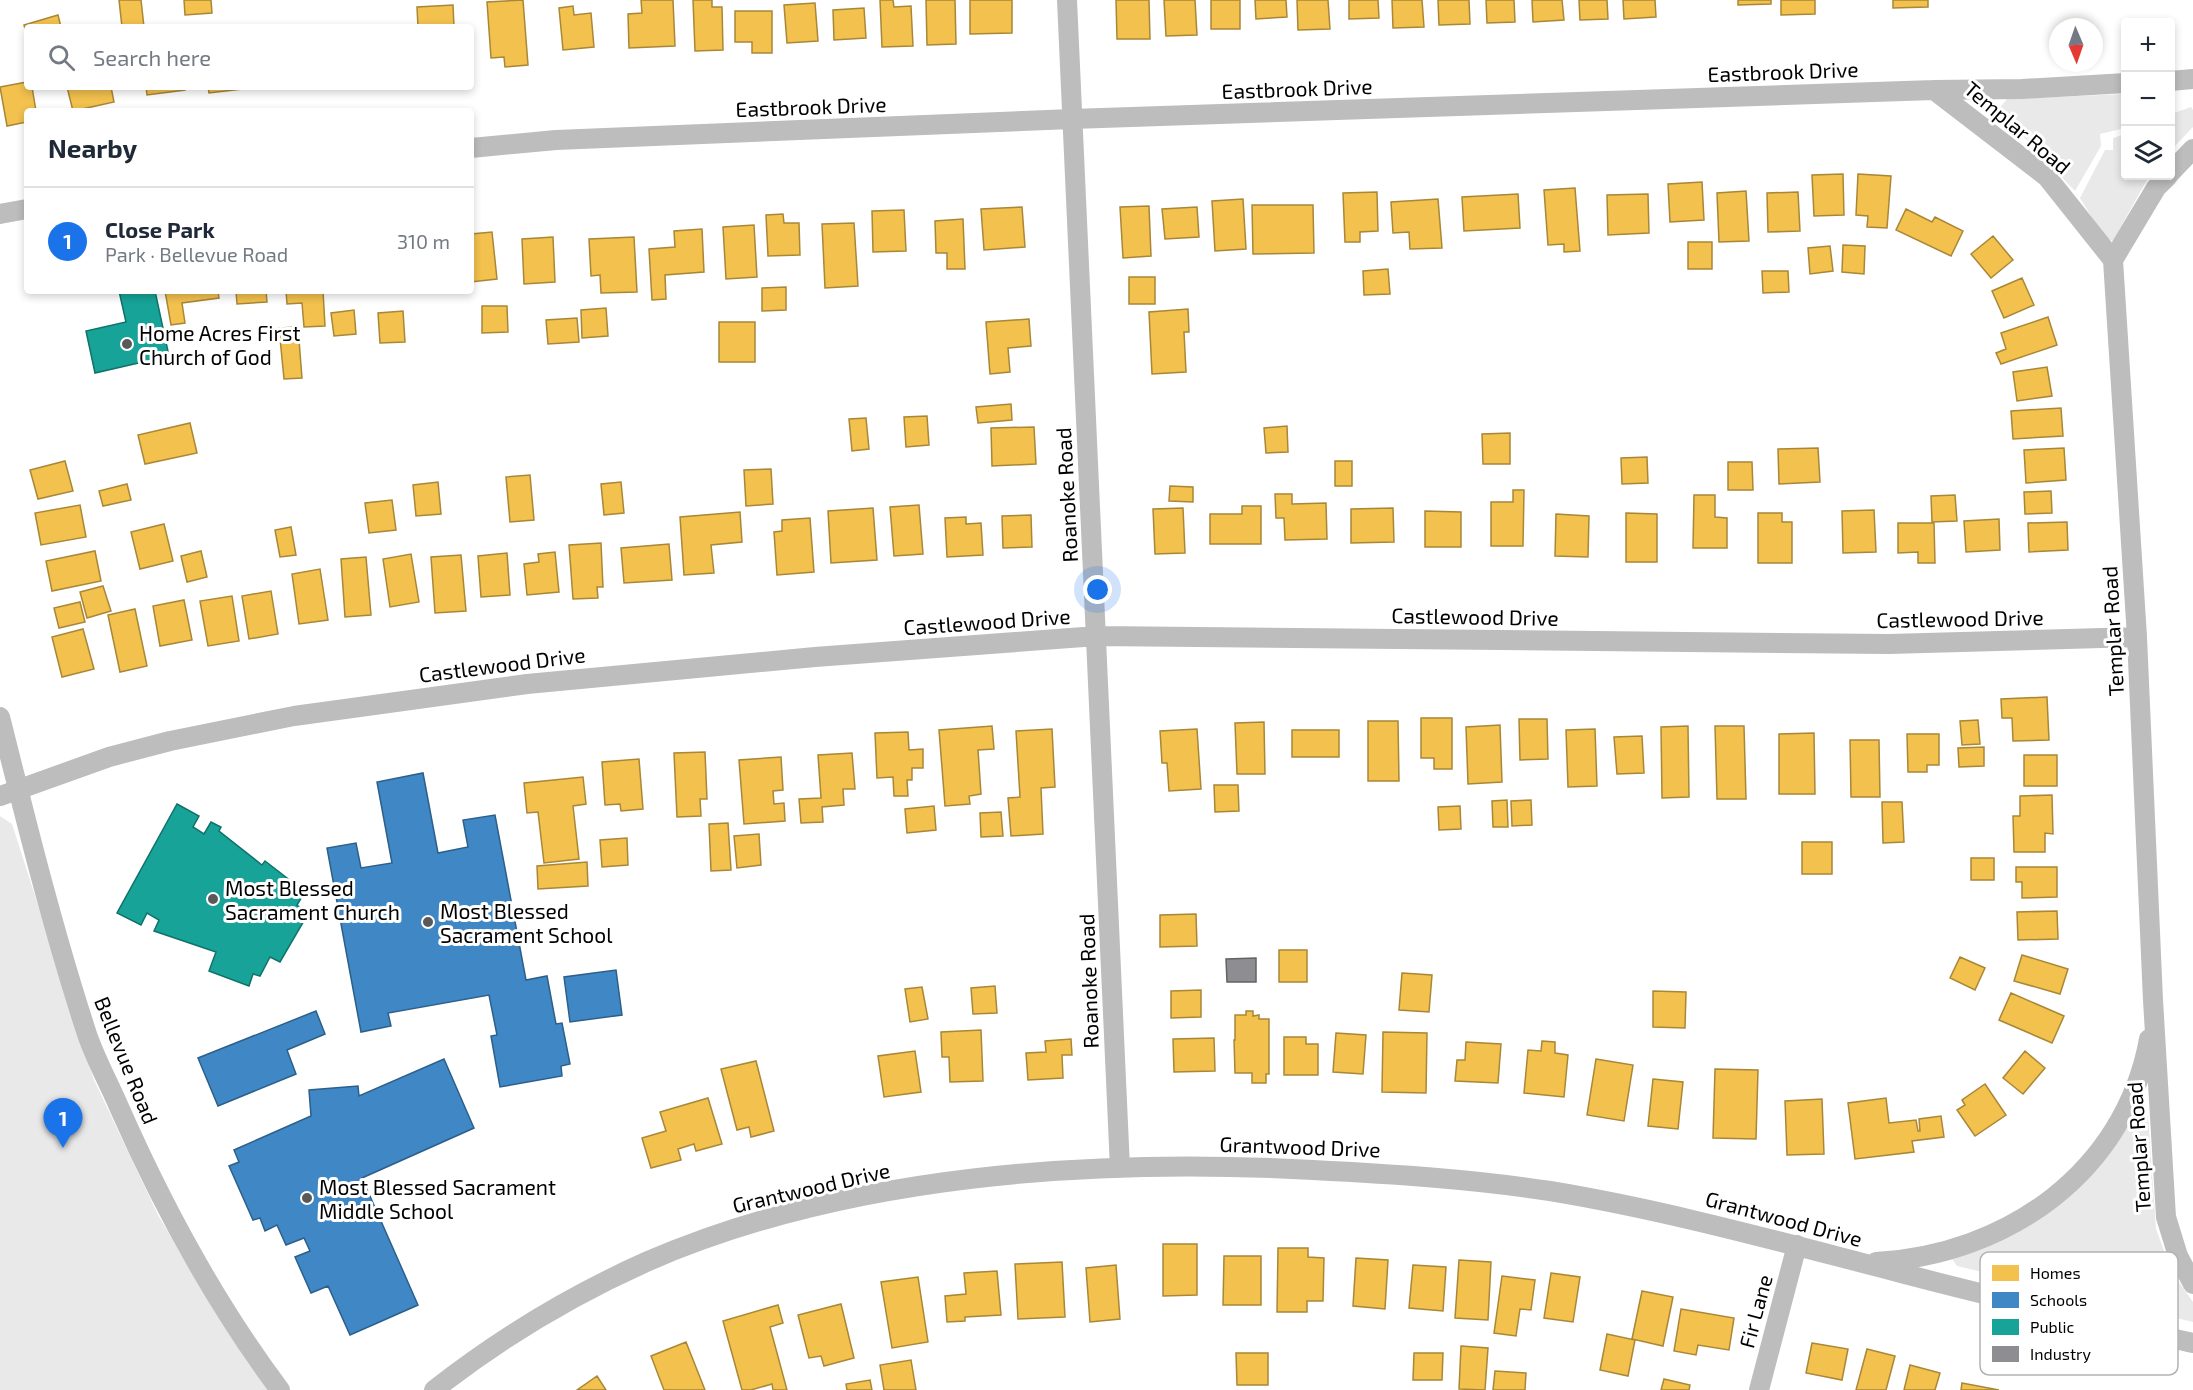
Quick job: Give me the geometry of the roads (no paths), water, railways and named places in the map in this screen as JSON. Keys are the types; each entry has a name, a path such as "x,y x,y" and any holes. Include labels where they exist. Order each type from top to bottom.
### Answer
{"street":[{"name":"Roanoke Road","path":"1067,0 1119,1168"},
{"path":"2175,81 2193,79"},
{"name":"Eastbrook Drive","path":"474,148 556,140 1072,119 2022,89 2121,83"},
{"name":"Templar Road","path":"1934,90 2047,177 2113,260 2137,638 2153,1000 2166,1217 2177,1252"},
{"path":"2175,168 2193,149"},
{"path":"2113,260 2156,188 2163,180"},
{"path":"0,214 24,209"},
{"name":"Castlewood Drive","path":"9,792 109,757 170,741 306,714 527,684 614,675 1097,636 1889,644 2137,638"},
{"name":"Bellevue Road","path":"0,717 9,792 24,818 85,1030 142,1160 202,1275 255,1357 280,1390"},
{"name":"Templar Road","path":"1861,1262 1933,1255 1952,1250 2010,1227 2054,1198 2086,1167 2118,1123 2130,1101 2146,1055 2153,1000"},
{"name":"Grantwood Drive","path":"434,1390 499,1341 585,1292 645,1263 755,1223 874,1194 938,1184 1119,1168 1223,1166 1383,1173 1549,1191 1652,1210 1980,1292"},
{"name":"Fir Lane","path":"1759,1390 1797,1245"},
{"name":"Templar Road","path":"2178,1256 2193,1284"},
{"name":"Grantwood Drive","path":"2178,1340 2193,1343"}],"place":[{"name":"Home Acres First Church of God","path":"127,344"},
{"name":"Most Blessed Sacrament Church","path":"213,899"},
{"name":"Most Blessed Sacrament School","path":"428,922"},
{"name":"Close Park","path":"63,1148"},
{"name":"Most Blessed Sacrament Middle School","path":"307,1198"}]}
